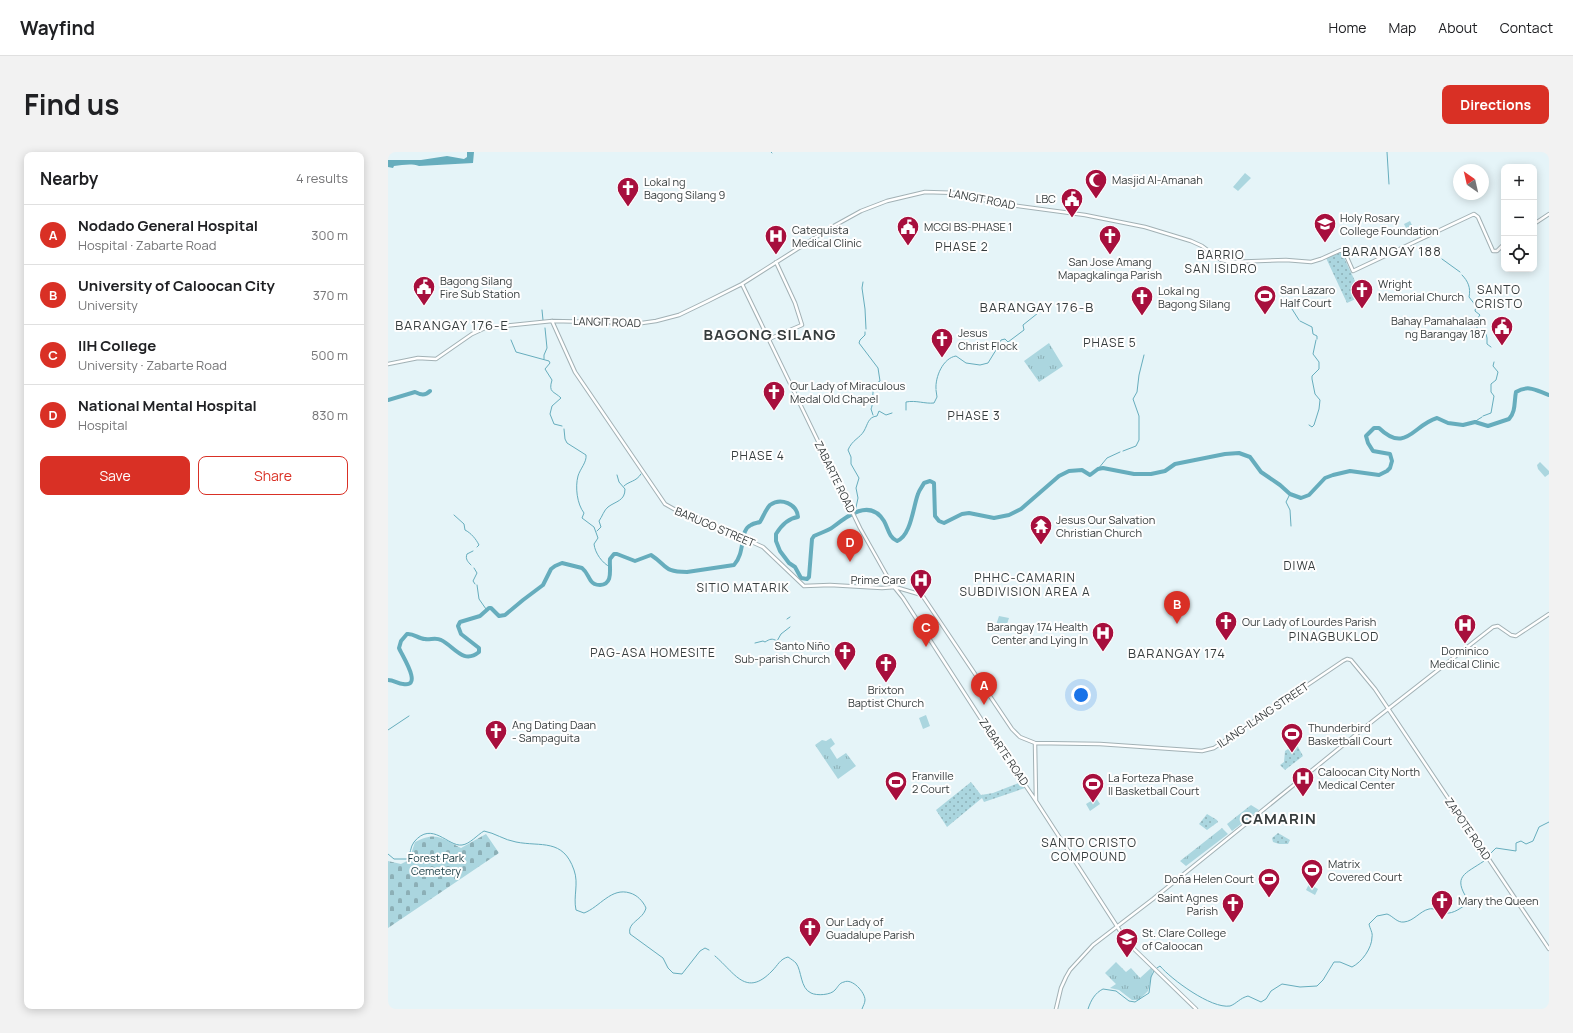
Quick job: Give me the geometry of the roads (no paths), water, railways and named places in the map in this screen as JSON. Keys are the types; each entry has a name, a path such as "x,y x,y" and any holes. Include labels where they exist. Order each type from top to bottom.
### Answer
{"main road":[{"name":"LANGIT ROAD","path":"388,364 414,359 439,358 472,334 485,328 552,320 604,321 638,324 656,321 689,311 742,284 832,227 868,208 912,194 938,191 959,192 1005,205 1085,215 1145,226 1191,241 1202,246 1221,260 1231,262 1286,260 1310,262 1317,261 1342,250 1353,271 1474,214 1478,217 1493,251 1497,251 1501,247"},
{"path":"1537,222 1549,214"},
{"path":"769,339 802,325 795,303 776,262"},
{"name":"ZABARTE ROAD","path":"742,284 850,506 891,583 1036,801 1117,927 1134,949 1196,1009"},
{"name":"BARUGO STREET","path":"552,320 576,372 642,472 667,506 763,547 804,586 830,585 882,588 894,587 922,595 1012,729 1020,737 1035,743"},
{"path":"1056,1009 1063,984 1070,970 1093,945 1493,627 1498,626 1511,635 1516,636 1549,614"},
{"name":"ILANG-ILANG STREET","path":"1035,743 1100,744 1202,751 1209,750 1347,659 1354,662 1388,709"},
{"name":"ZAPOTE ROAD","path":"1388,709 1549,949"},
{"path":"1035,743 1036,801"}],"waterway":[{"path":"1387,152 1389,184"},
{"path":"1442,259 1460,272"},
{"path":"1462,275 1466,280 1470,291 1469,297 1476,306 1475,311 1480,315 1477,319 1477,330 1486,334 1487,344 1491,347"},
{"path":"863,282 862,288 866,329"},
{"path":"1293,300 1292,309 1299,320"},
{"path":"542,310 543,320"},
{"path":"998,346 1001,340 1005,339 1008,342 1024,330 1023,325 1038,313"},
{"path":"1300,321 1312,327 1313,334 1317,336 1317,339"},
{"path":"544,359 547,348 545,328"},
{"path":"865,332 865,335 859,343 878,368 880,381 873,390 871,409 873,415"},
{"path":"511,340 516,352 549,361 550,363 545,369 552,380 551,390 561,398 552,406 550,414 554,424 562,426"},
{"path":"1309,425 1312,427 1314,425 1320,400 1315,394 1312,379 1312,376 1319,369 1319,362 1313,354 1316,340"},
{"path":"936,389 938,374 947,360 956,356 966,363 980,365 988,363 996,350"},
{"path":"1123,451 1136,446 1139,440 1139,416 1133,399 1137,392 1144,355"},
{"path":"1483,416 1491,413 1494,396 1491,392 1491,384 1496,380 1498,372 1493,366 1494,362"},
{"path":"388,680 403,684 409,684 412,681 410,670 399,648 401,641 407,634 412,634 423,639 439,639 463,655 473,655 479,652 479,648 461,634 458,626 460,622 480,616 489,608 491,608 499,616 505,615 543,585 551,569 562,563 582,568 592,582 600,585 604,584 609,579 610,559 614,554 635,561 651,555 666,568 679,572 734,565 738,560 747,528 760,522 770,505 774,503 788,503 792,505 797,512 798,517 788,521 778,531 776,534 776,541 780,551 789,563 795,567 801,578 807,579 809,577 812,539 814,536 826,531 852,514 865,510 878,514 884,521 890,535 897,541 902,538 908,527 918,493 924,483 930,481 934,483 935,516 939,521 944,523 962,514 969,513 994,518 1009,515 1021,509 1059,476 1069,471 1082,470 1090,475 1098,469 1103,468 1134,474 1151,474 1165,471 1175,464 1225,454 1239,453 1250,457 1261,472 1290,494 1301,498 1309,495 1325,478 1333,475 1350,471 1379,475 1387,471 1390,468 1392,461 1390,454 1373,451 1368,443 1366,436 1374,428 1379,428 1388,435 1396,438 1403,438 1437,418 1448,423 1463,425 1475,422 1488,426 1509,419 1514,410 1516,392 1529,388 1549,395"},
{"path":"906,410 906,402 913,401 934,403 937,397 936,390"},
{"path":"388,400 415,392 419,394 426,394 430,391"},
{"path":"855,512 858,498 856,488 859,478 851,464 851,457 848,450 864,431 870,419 877,416 879,411 886,415 892,413"},
{"path":"1471,424 1482,417"},
{"path":"564,429 567,443 586,455 578,476 578,500 584,513 582,518 594,527 598,538 594,544 597,554 610,567"},
{"path":"1098,469 1107,458 1120,452"},
{"path":"624,486 637,479 641,474"},
{"path":"597,531 601,527 599,521 605,510 620,500 625,493 625,489 619,482 617,475"},
{"path":"1290,494 1286,502 1290,510 1291,526"},
{"path":"454,515 464,524 465,530 471,534 479,545 477,547"},
{"path":"471,565 466,556 473,551"},
{"path":"474,568 477,573 473,581 475,584"},
{"path":"477,585 479,599 486,609"},
{"path":"755,643 765,642 771,639 777,641 781,634 790,627"},
{"path":"388,730 409,716"},
{"path":"1488,856 1496,848 1516,851 1516,843 1521,841 1526,844 1533,841 1539,827 1549,822"},
{"path":"388,854 394,859 407,859 414,842 427,833 440,836 457,845 462,845 471,841 484,831 512,841 557,848 564,853 574,870 576,880 576,910 584,913 606,898 617,893 623,892 635,895 646,908 631,927 630,934 663,958 668,968 673,973 682,974 700,951 705,948 709,950"},
{"path":"1157,968 1160,966 1165,972 1192,992 1202,998 1222,1006 1230,1006 1248,996 1261,1002 1266,999 1271,991 1282,984 1300,987 1317,986 1323,980 1334,962 1340,962 1352,967 1363,958 1372,941 1372,934 1369,924 1377,916 1387,914 1399,921 1404,922 1411,920 1429,909 1448,913 1467,904 1468,900 1461,886 1463,876 1486,858"},
{"path":"715,956 741,980 748,983 763,979 781,961 788,957 798,966 807,991 817,994 827,994 833,992 840,984 847,981 851,982 858,986 863,993 865,1001 862,1009"},
{"path":"1088,1009 1094,997 1103,989 1116,991 1129,1001 1135,1002 1149,993 1151,977 1154,971"}],"place":[{"name":"Masjid Al-Amanah","path":"1096,200"},
{"name":"Lokal ng Bagong Silang 9","path":"628,208"},
{"name":"LBC","path":"1072,218"},
{"name":"Holy Rosary College Foundation","path":"1325,244"},
{"name":"MCGI BS-PHASE 1","path":"908,246"},
{"name":"Catequista Medical Clinic","path":"776,256"},
{"name":"San Jose Amang Mapagkalinga Parish","path":"1110,256"},
{"name":"Bagong Silang Fire Sub Station","path":"424,306"},
{"name":"Wright Memorial Church","path":"1362,310"},
{"name":"Lokal ng Bagong Silang","path":"1142,316"},
{"name":"San Lazaro Half Court","path":"1265,316"},
{"name":"Bahay Pamahalaan ng Barangay 187","path":"1502,346"},
{"name":"Jesus Christ Flock","path":"942,358"},
{"name":"Our Lady of Miraculous Medal Old Chapel","path":"774,412"},
{"name":"Jesus Our Salvation Christian Church","path":"1041,546"},
{"name":"National Mental Hospital","path":"850,562"},
{"name":"Prime Care","path":"921,600"},
{"name":"University of Caloocan City","path":"1177,624"},
{"name":"Our Lady of Lourdes Parish","path":"1226,642"},
{"name":"Dominico Medical Clinic","path":"1465,644"},
{"name":"IIH College","path":"926,647"},
{"name":"Barangay 174 Health Center and Lying In","path":"1103,652"},
{"name":"Santo Niño Sub-parish Church","path":"845,672"},
{"name":"Brixton Baptist Church","path":"886,684"},
{"name":"Nodado General Hospital","path":"984,705"},
{"name":"Ang Dating Daan - Sampaguita","path":"496,750"},
{"name":"Thunderbird Basketball Court","path":"1292,754"},
{"name":"Caloocan City North Medical Center","path":"1303,798"},
{"name":"Franville 2 Court","path":"896,802"},
{"name":"La Forteza Phase II Basketball Court","path":"1093,804"},
{"name":"Matrix Covered Court","path":"1312,890"},
{"name":"Doña Helen Court","path":"1269,898"},
{"name":"Mary the Queen","path":"1442,920"},
{"name":"Saint Agnes Parish","path":"1233,924"},
{"name":"Our Lady of Guadalupe Parish","path":"810,948"},
{"name":"St. Clare College of Caloocan","path":"1127,958"}],"district":[{"name":"PHASE 2","path":"962,247"},
{"name":"BARANGAY 188","path":"1392,251"},
{"name":"BARRIO SAN ISIDRO","path":"1221,262"},
{"name":"SANTO CRISTO","path":"1499,297"},
{"name":"BARANGAY 176-B","path":"1037,307"},
{"name":"BARANGAY 176-E","path":"452,325"},
{"name":"BAGONG SILANG","path":"770,335"},
{"name":"PHASE 5","path":"1110,343"},
{"name":"PHASE 3","path":"974,416"},
{"name":"PHASE 4","path":"758,456"},
{"name":"DIWA","path":"1300,566"},
{"name":"PHHC-CAMARIN SUBDIVISION AREA A","path":"1025,585"},
{"name":"SITIO MATARIK","path":"743,588"},
{"name":"PINAGBUKLOD","path":"1334,637"},
{"name":"PAG-ASA HOMESITE","path":"653,653"},
{"name":"BARANGAY 174","path":"1177,653"},
{"name":"CAMARIN","path":"1279,819"},
{"name":"SANTO CRISTO COMPOUND","path":"1089,850"}],"park label":[{"name":"Forest Park Cemetery","path":"436,864"}]}
